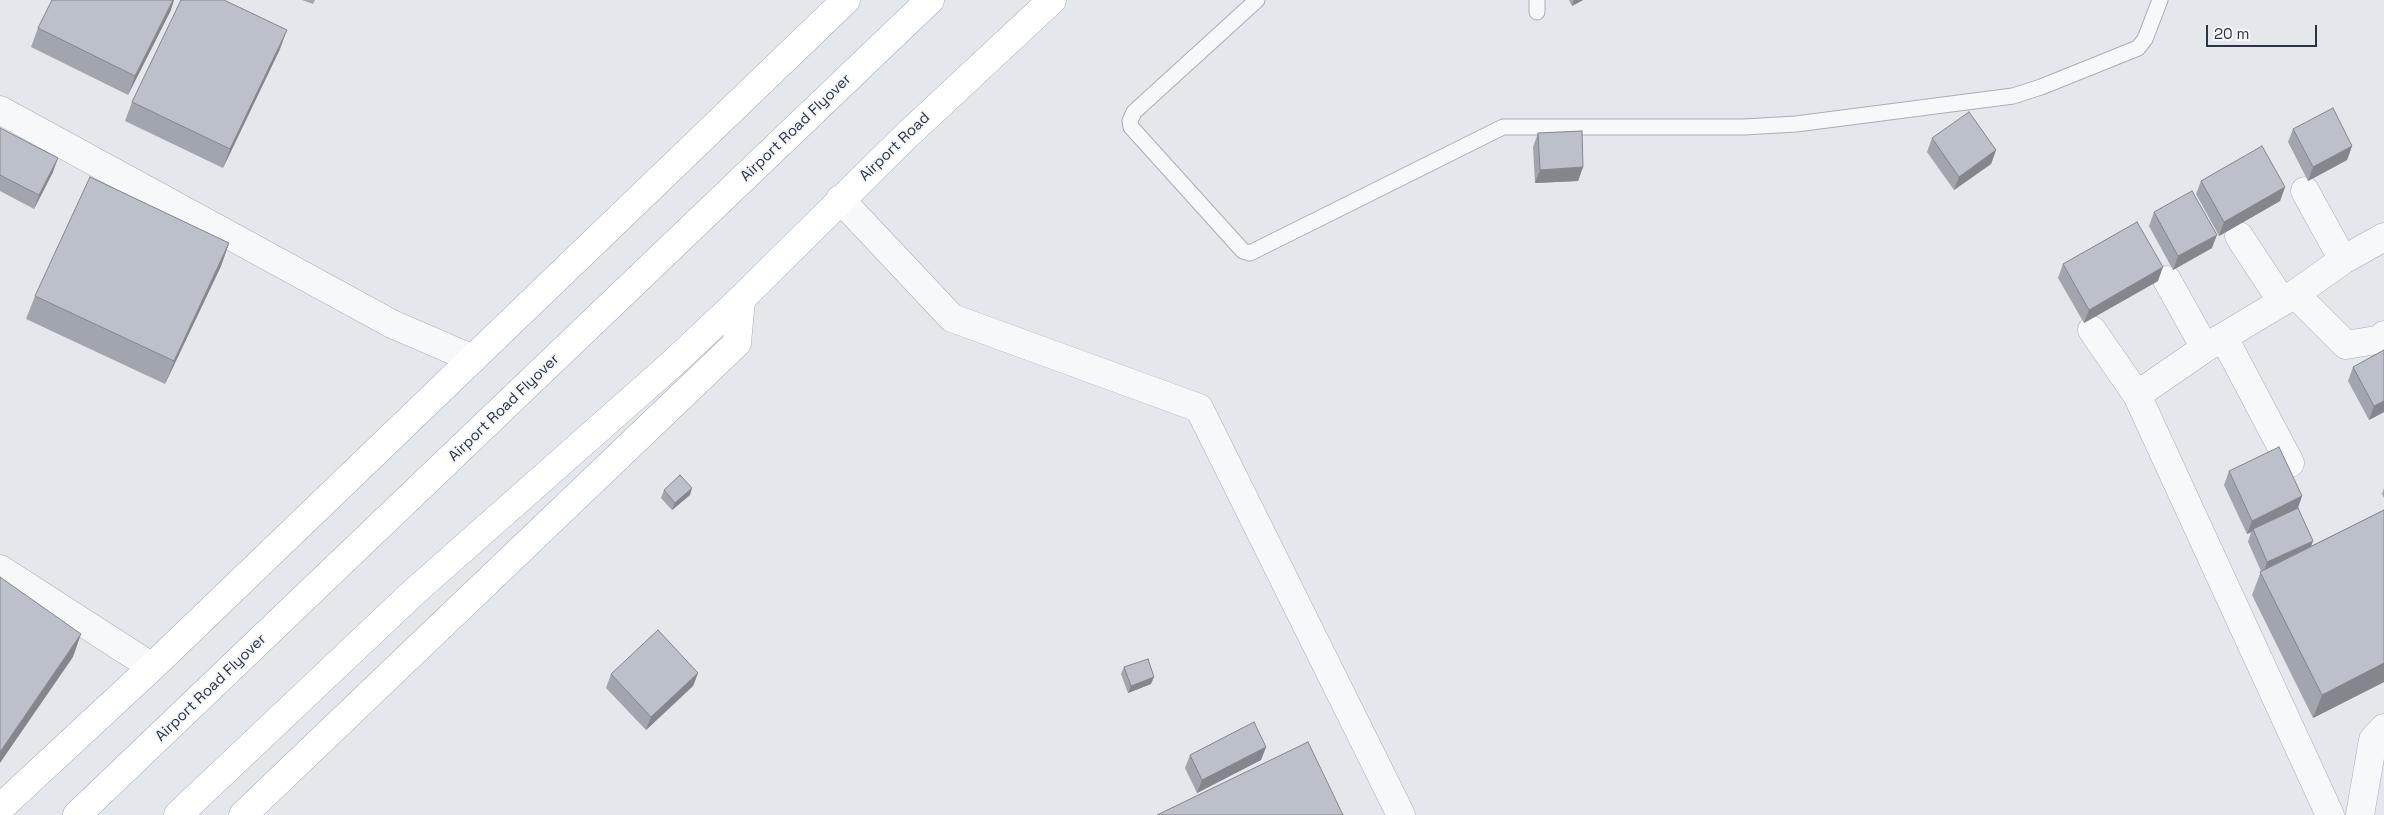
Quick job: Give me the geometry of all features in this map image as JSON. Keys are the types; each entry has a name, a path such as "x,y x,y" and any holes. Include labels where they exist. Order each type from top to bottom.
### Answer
{"main road":[{"path":"0,808 152,667 846,0"},
{"name":"Airport Road Flyover","path":"77,815 930,0"},
{"name":"Airport Road","path":"741,298 840,199 1052,0"},
{"path":"178,815 414,592 672,364 741,298"},
{"path":"243,815 737,343 741,298"}],"street":[{"path":"0,110 392,324 473,359"},
{"path":"2305,191 2343,260"},
{"path":"840,199 952,318 1199,408 1400,815"},
{"path":"2239,236 2288,297 2346,346 2382,339 2384,336"},
{"path":"2137,395 2343,260 2384,237"},
{"path":"2167,280 2215,343 2290,463"},
{"path":"2092,330 2137,395 2330,815"},
{"path":"0,569 152,667"},
{"path":"2360,815 2374,740 2384,728"}],"lane":[{"path":"1257,0 1134,112 1130,121 1131,127 1236,243 1243,250 1250,253 1503,127 1744,127 1796,124 2013,96 2041,87 2138,48 2145,39 2160,0"}],"building":[{"path":"52,0 173,0 135,76 38,28"},
{"path":"181,0 224,0 287,30 230,149 132,102"},
{"path":"2333,108 2352,146 2313,167 2293,129"},
{"path":"1969,112 1996,150 1959,177 1932,138"},
{"path":"0,128 58,158 39,195 0,175"},
{"path":"1582,131 1583,167 1540,170 1538,133"},
{"path":"2262,146 2285,187 2224,222 2201,181"},
{"path":"90,177 229,243 174,361 35,296"},
{"path":"2192,191 2217,235 2178,256 2154,212"},
{"path":"2137,222 2163,267 2089,310 2063,264"},
{"path":"2384,350 2384,401 2374,406 2353,367"},
{"path":"2279,447 2302,496 2252,521 2229,471"},
{"path":"680,475 692,488 675,503 664,490"},
{"path":"2298,508 2313,541 2267,562 2253,529"},
{"path":"2384,510 2384,663 2322,695 2260,572"},
{"path":"0,577 81,634 0,752"},
{"path":"658,630 698,673 651,717 611,674"},
{"path":"1148,659 1154,677 1131,686 1124,667"},
{"path":"1254,722 1266,747 1202,780 1190,755"},
{"path":"1308,742 1343,815 1157,815"}]}
